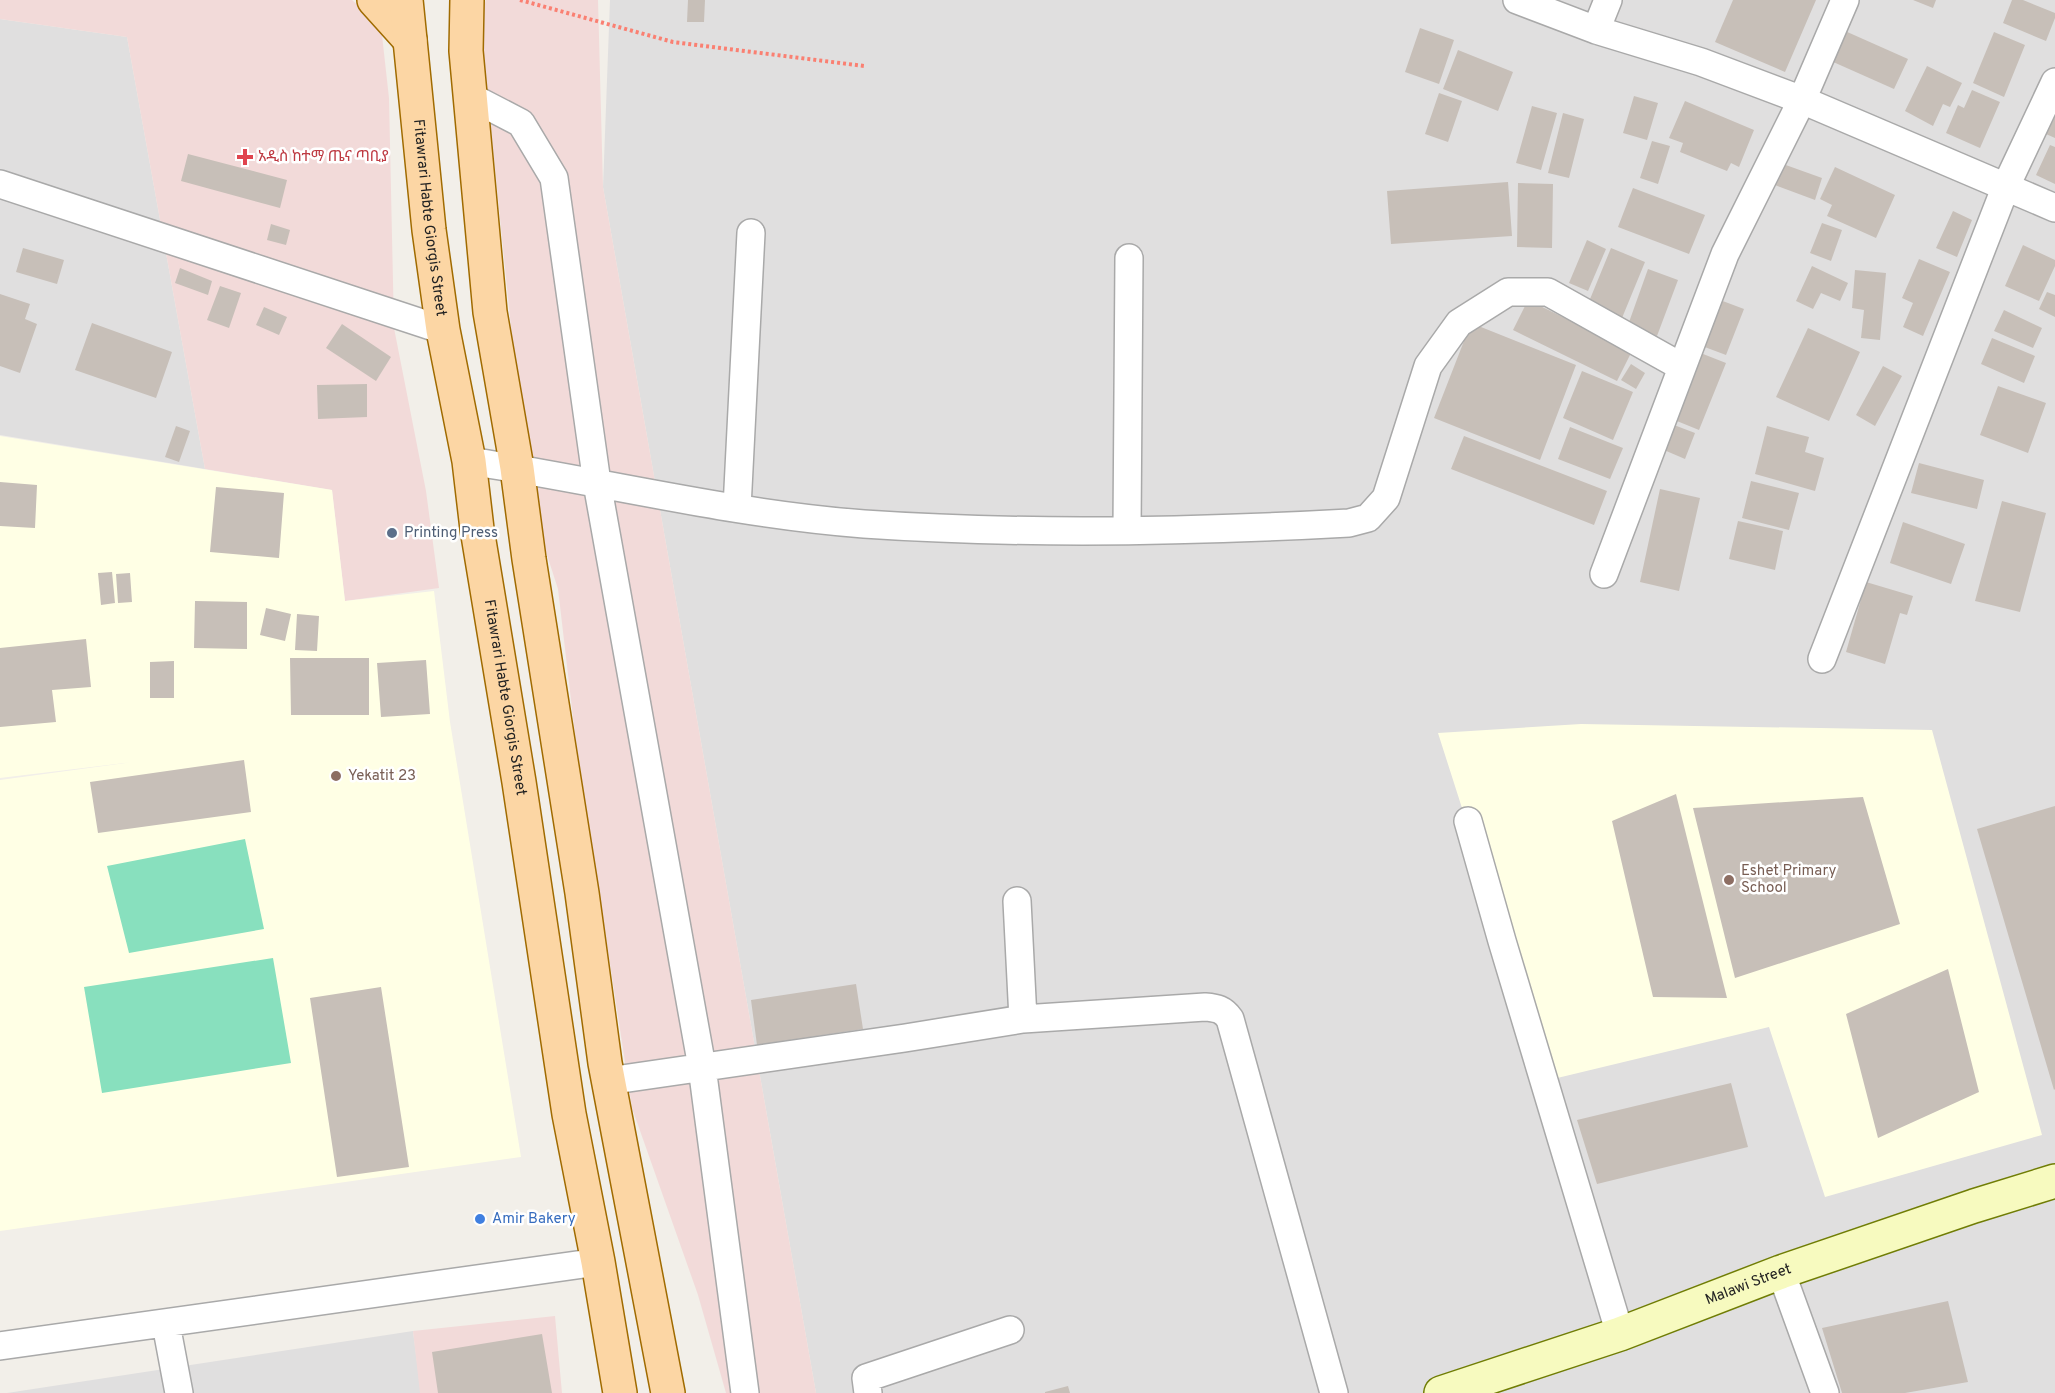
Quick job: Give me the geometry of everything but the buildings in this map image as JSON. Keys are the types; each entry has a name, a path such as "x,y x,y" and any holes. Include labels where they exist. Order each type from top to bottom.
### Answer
{"main road":[{"path":"374,0 410,40"},
{"name":"Fitawrari Habte Giorgis Street","path":"406,0 429,230 443,330 469,461 477,529 519,782 569,1114 598,1262 620,1393"},
{"path":"450,0 465,51"},
{"path":"467,0 465,51 490,312 518,468 529,559 555,711 608,1081 668,1393"}],"street":[{"path":"1517,0 1596,30 1701,62 1802,100 2055,208"},
{"path":"1596,30 1608,0"},
{"path":"1604,574 1725,254 1802,100 1845,0"},
{"path":"1822,659 2006,186 2055,82"},
{"path":"470,96 521,123 554,178 597,483 702,1067 745,1393"},
{"path":"0,184 443,330"},
{"path":"737,508 751,233"},
{"path":"1127,530 1129,258"},
{"path":"469,461 737,508 863,524 1009,530 1127,530 1349,523 1368,518 1386,498 1428,366 1459,323 1508,292 1548,292 1682,367"},
{"path":"1468,821 1620,1334"},
{"path":"1017,901 1023,1019"},
{"path":"608,1081 1023,1019 1205,1007 1225,1011 1230,1019 1334,1393"},
{"name":"Malawi Street","path":"1441,1393 1620,1334 1781,1272 1974,1206 2055,1181"},
{"path":"0,1346 598,1262"},
{"path":"1781,1272 1825,1393"},
{"path":"166,1323 179,1393"},
{"path":"868,1393 866,1378 1010,1330"}],"path":[{"path":"519,0 673,42 864,66"}],"shaded area":[{"path":"0,0 352,0 381,26 389,98 394,328 426,491 439,588 345,601 332,490 205,469 127,37 0,19"},
{"path":"486,0 598,0 603,187 816,1393 726,1393 698,1295 632,1108 575,734 558,589 528,496 480,19"},
{"path":"610,0 2055,0 2055,1393 816,1393 603,187"},
{"path":"0,19 127,37 205,469 0,435"},
{"path":"0,436 332,490 345,601 434,591 450,722 521,1157 0,1231 0,780 133,762 0,778"},
{"name":"Eshet Primary School","path":"1581,724 1932,730 2042,1135 1825,1197 1769,1027 1549,1080 1438,733"},
{"path":"555,1316 562,1393 420,1393 413,1331"},
{"path":"413,1331 421,1393 7,1393"}],"green space":[{"path":"245,839 264,929 129,953 107,866"},
{"path":"273,958 291,1063 102,1093 84,987"}],"place":[{"name":"አዲስ ከተማ ጤና ጣቢያ","path":"245,157"},
{"name":"Printing Press","path":"392,533"},
{"name":"Yekatit 23","path":"336,776"},
{"name":"Eshet Primary School","path":"1729,880"},
{"name":"Amir Bakery","path":"480,1219"}]}
